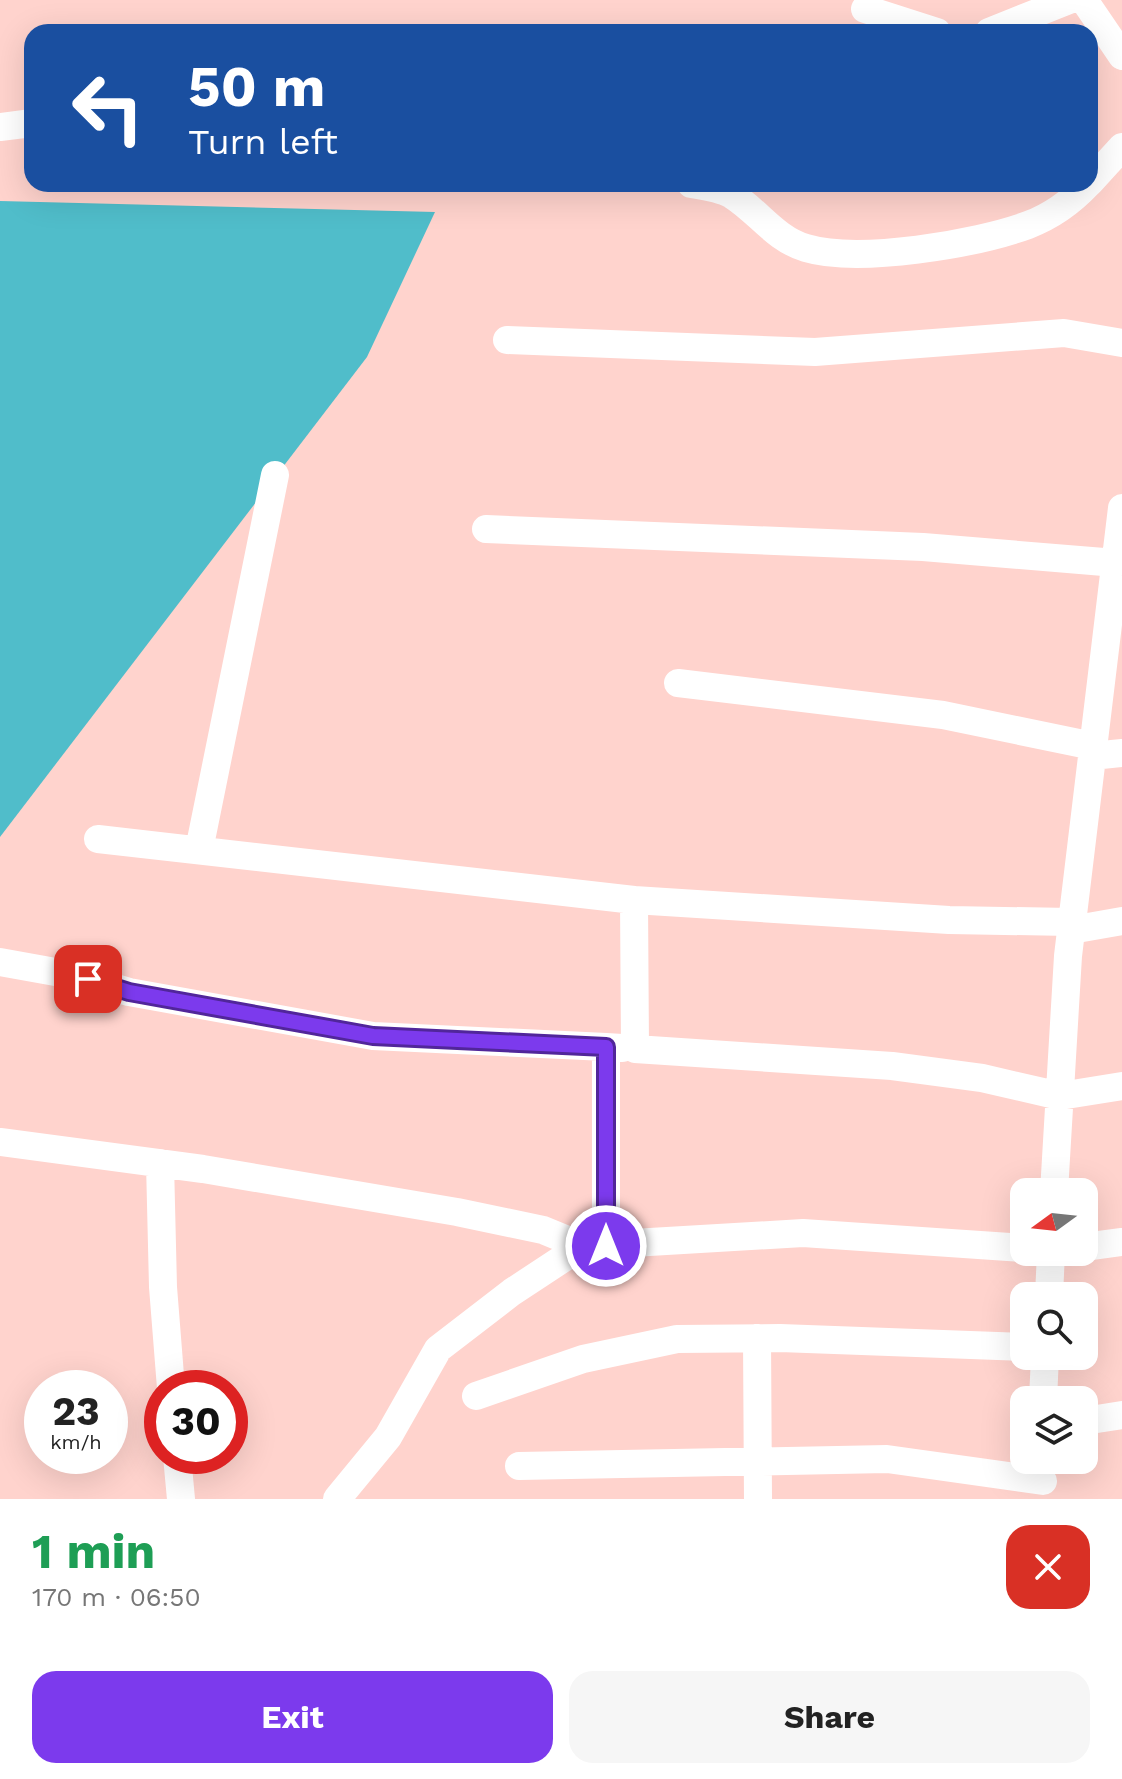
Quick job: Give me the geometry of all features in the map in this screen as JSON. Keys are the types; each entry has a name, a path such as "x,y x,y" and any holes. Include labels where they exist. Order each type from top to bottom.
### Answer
{"street":[{"path":"1009,24 1069,0"},
{"path":"1084,0 1096,24"},
{"path":"865,9 912,24"},
{"path":"1098,29 1109,51"},
{"path":"0,127 24,124"},
{"path":"1098,173 1122,147"},
{"path":"722,192 730,194 779,235 804,248 833,254 888,253 966,240 1028,225 1069,204 1080,192"},
{"path":"507,340 815,352 1064,333 1122,343"},
{"path":"199,850 275,475"},
{"path":"1055,1178 1071,926 1122,508"},
{"path":"486,529 923,547 1119,548"},
{"path":"678,683 943,715 1092,751 1122,753"},
{"path":"98,839 634,900 1071,926 1122,921"},
{"path":"634,900 635,1049"},
{"path":"0,962 72,975 129,992 373,1036 606,1047 892,1066 982,1078 1060,1096 1122,1086"},
{"path":"594,1246 606,1047"},
{"path":"0,1142 160,1163 457,1212 543,1230 594,1246 803,1233 1010,1247"},
{"path":"160,1163 163,1287 170,1370"},
{"path":"1098,1245 1122,1242"},
{"path":"337,1499 388,1437 438,1349 512,1292 594,1246"},
{"path":"476,1396 583,1359 677,1339 757,1338 1010,1347"},
{"path":"757,1338 758,1499"},
{"path":"1098,1419 1122,1415"},
{"path":"519,1466 760,1459 887,1459 1043,1480"},
{"path":"179,1474 181,1499"}],"water":[{"path":"0,201 435,212 367,357 0,837"}],"route":[{"path":"88,979 129,992 373,1036 606,1047 606,1246"}]}
